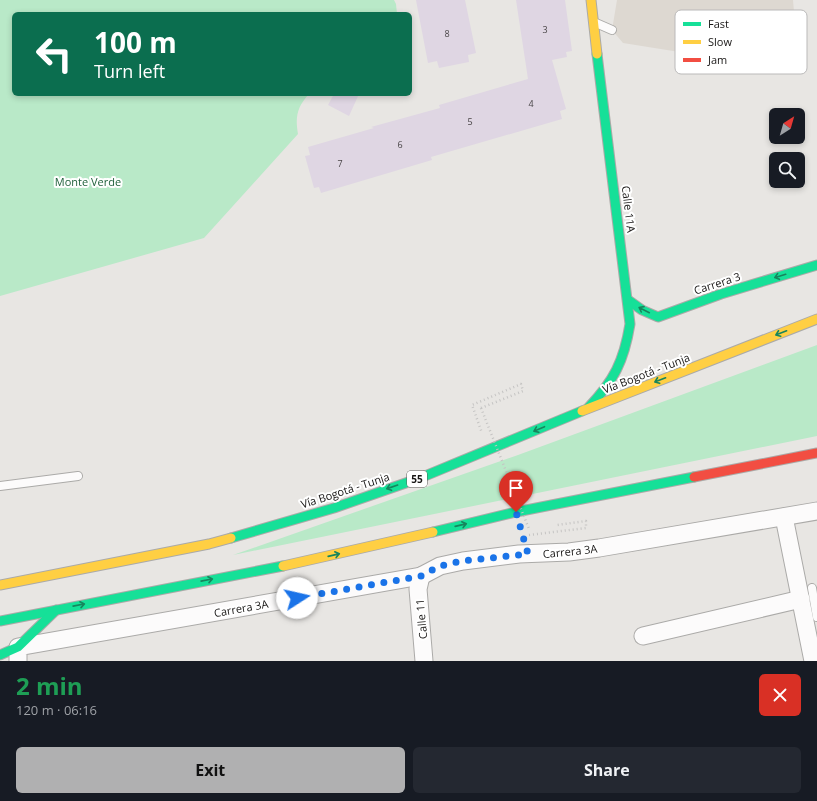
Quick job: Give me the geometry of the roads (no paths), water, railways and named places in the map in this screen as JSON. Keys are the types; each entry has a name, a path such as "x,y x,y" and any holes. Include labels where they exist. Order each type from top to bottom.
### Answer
{"main road":[{"name":"Calle 11A","path":"588,408 606,391 618,371 627,348 630,324 591,0"},
{"name":"Carrera 3","path":"628,300 642,310 658,317 720,294 817,265"},
{"name":"Vía Bogotá - Tunja","path":"0,585 209,544 334,508 420,478 488,451 588,408 817,319"},
{"path":"0,621 318,558 516,512 817,453"},
{"name":"Carrera 3A","path":"0,655 18,654 56,610"}],"street":[{"name":"Carrera 3A","path":"18,654 421,576 440,566 462,561 599,548 784,517 817,510"},
{"path":"784,517 807,591 813,661"},
{"name":"Calle 11","path":"421,576 418,588 424,661"},
{"path":"643,636 807,591"}],"lane":[{"path":"599,7 594,22 612,30"},
{"path":"0,486 78,476"},
{"path":"807,591 817,617"}],"park label":[{"name":"Monte Verde","path":"88,181"}]}
